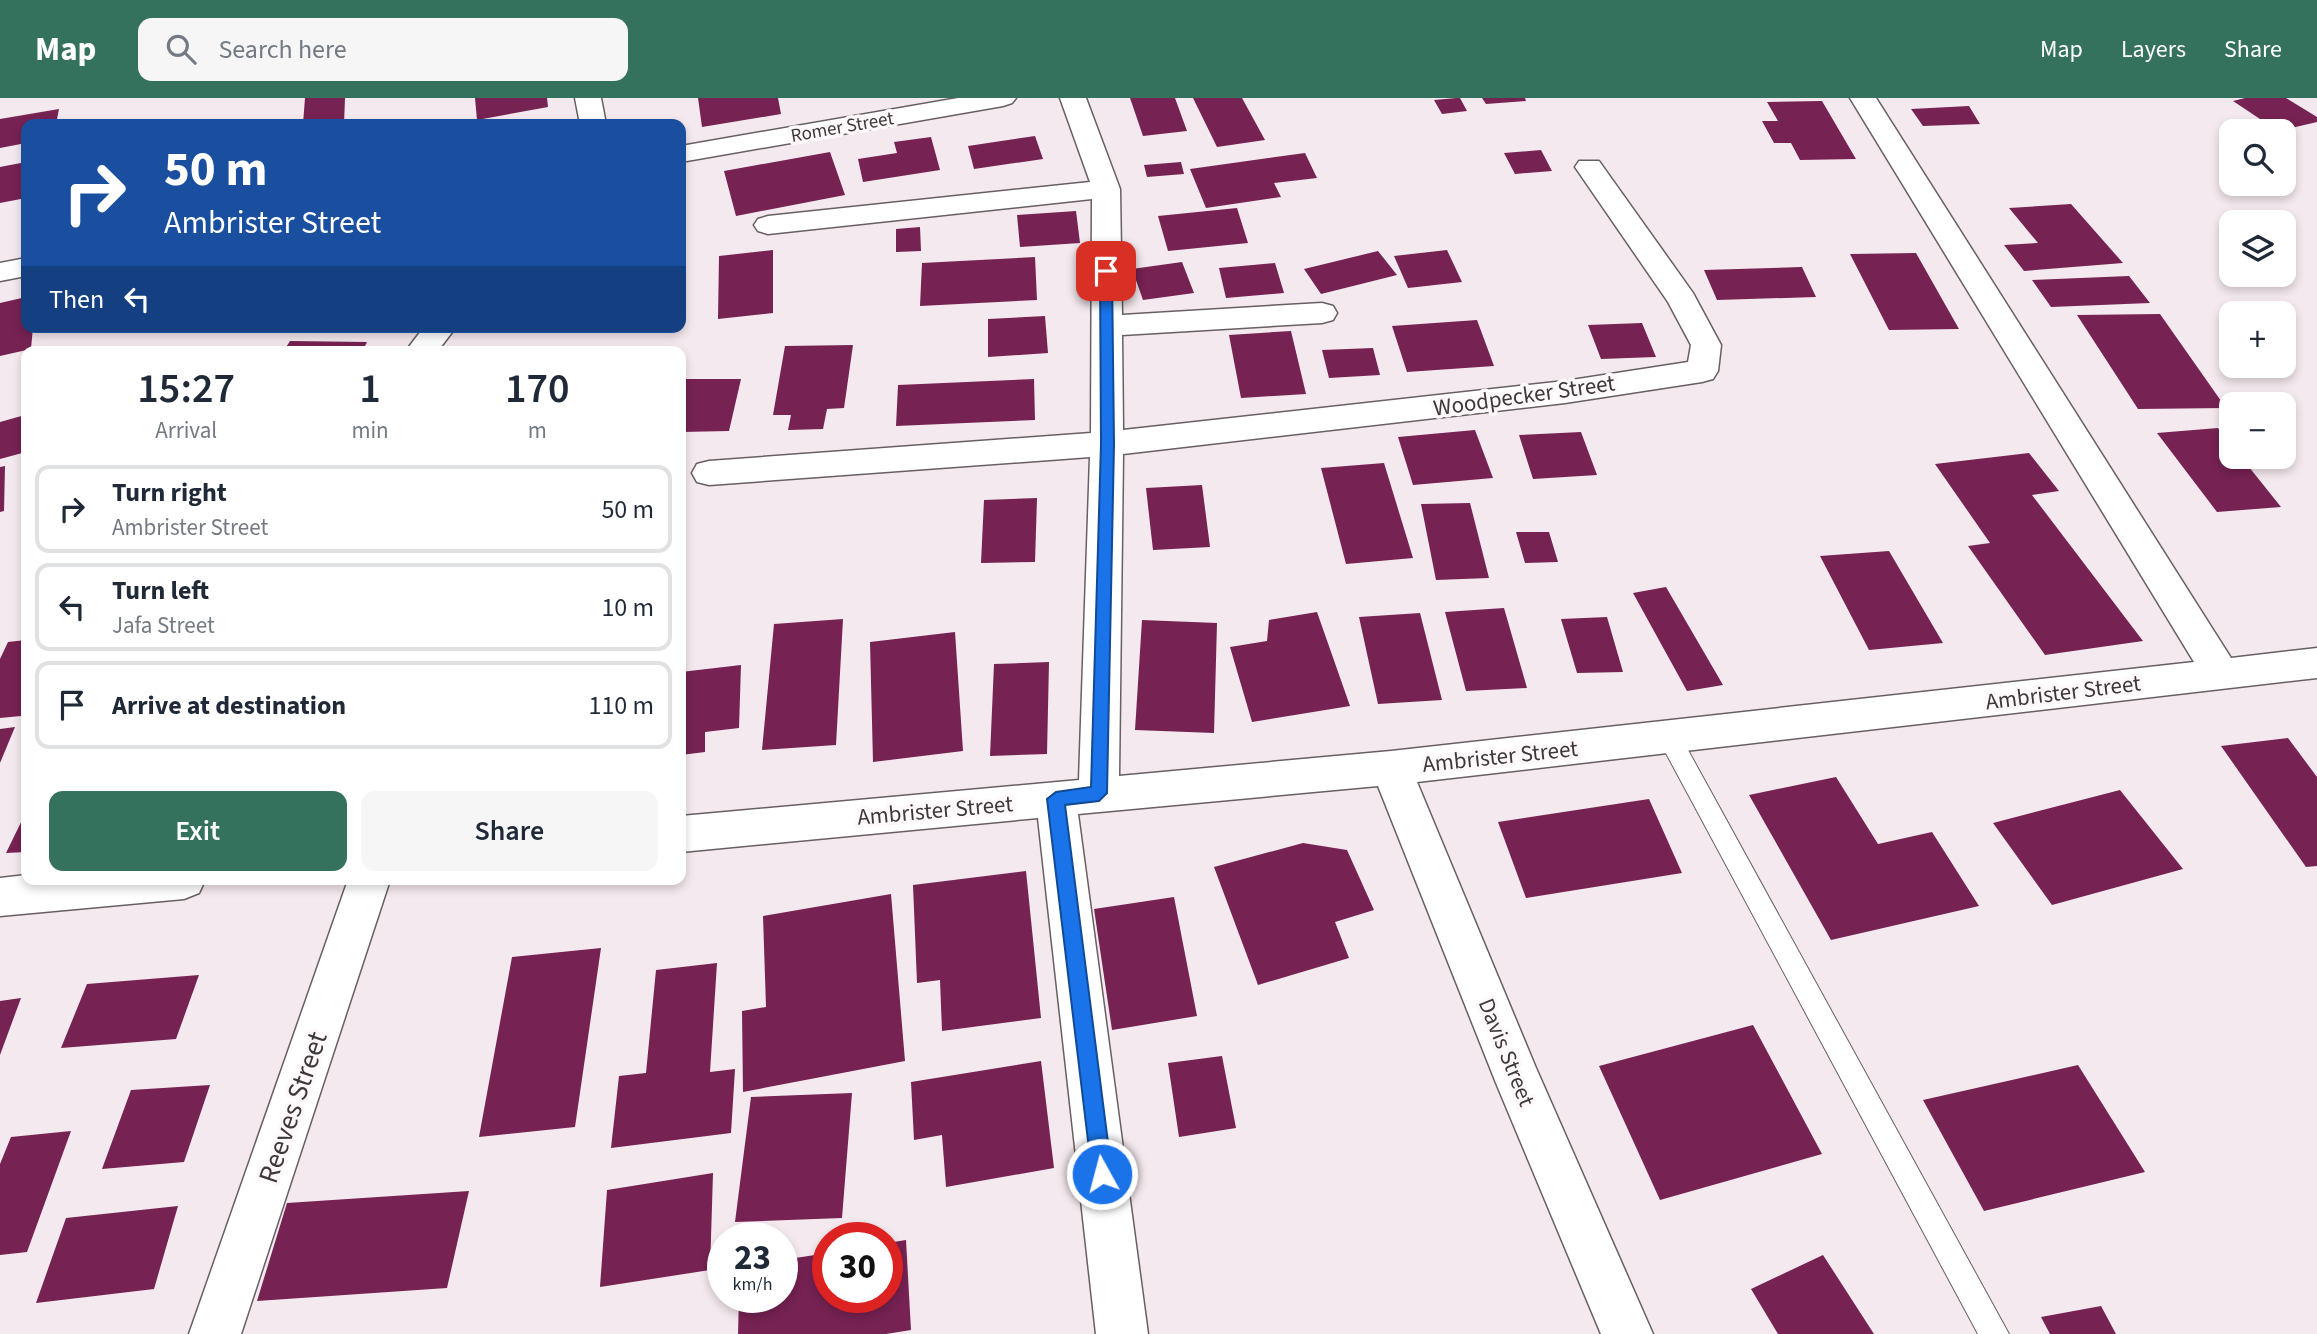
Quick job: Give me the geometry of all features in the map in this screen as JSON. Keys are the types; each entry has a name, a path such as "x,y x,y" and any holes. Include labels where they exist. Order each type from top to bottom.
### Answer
{"street":[{"path":"588,98 592,119"},
{"name":"Romer Street","path":"686,153 1003,98"},
{"path":"1073,98 1106,189 1107,444 1077,796 1122,1334"},
{"path":"1863,98 2221,674"},
{"name":"Woodpecker Street","path":"1107,444 1565,392 1702,371 1706,345 1682,300 1589,167"},
{"path":"768,225 1106,189"},
{"path":"0,272 21,268"},
{"path":"1107,326 1322,313"},
{"path":"709,473 1107,444"},
{"name":"Ambrister Street","path":"686,834 1391,768 2317,663"},
{"name":"Davis Street","path":"1391,768 1519,1083 1627,1334"},
{"path":"0,897 130,885"},
{"name":"Reeves Street","path":"215,1334 367,885"}],"lane":[{"path":"1669,737 1994,1334"}],"building":[{"path":"305,98 345,98 344,119 303,119"},
{"path":"475,98 547,98 548,107 477,119"},
{"path":"698,98 778,98 781,114 702,127"},
{"path":"1130,98 1175,98 1187,131 1143,136"},
{"path":"1193,98 1242,98 1265,140 1217,147"},
{"path":"1460,98 1467,111 1442,114 1434,100"},
{"path":"1482,98 1525,98 1526,101 1486,104"},
{"path":"2245,98 2286,98 2317,117 2317,122 2296,127 2296,119 2260,119 2233,101"},
{"path":"1822,101 1856,159 1800,160 1791,143 1774,143 1762,121 1778,121 1767,102"},
{"path":"1969,106 1980,124 1923,126 1911,109"},
{"path":"59,109 57,119 21,119 21,144 0,148 0,119"},
{"path":"1035,136 1043,159 974,169 968,146"},
{"path":"931,137 940,170 863,182 858,159 897,153 894,142"},
{"path":"1541,150 1552,171 1515,174 1504,153"},
{"path":"830,152 845,195 736,216 724,171"},
{"path":"1305,153 1317,178 1274,183 1281,197 1206,208 1190,169"},
{"path":"1181,162 1184,174 1147,177 1144,165"},
{"path":"21,163 21,199 0,203 0,167"},
{"path":"2071,204 2123,263 2024,271 2004,245 2038,243 2009,208"},
{"path":"1237,208 1248,243 1168,251 1158,216"},
{"path":"1076,211 1080,243 1020,247 1017,215"},
{"path":"920,227 921,251 896,252 896,229"},
{"path":"773,250 773,313 718,319 719,256"},
{"path":"1447,250 1462,282 1408,288 1394,256"},
{"path":"1378,251 1397,275 1321,294 1304,269"},
{"path":"1916,253 1959,329 1889,330 1850,254"},
{"path":"1035,257 1037,300 920,306 922,263"},
{"path":"1182,262 1194,293 1143,300 1132,269"},
{"path":"1275,263 1284,293 1226,298 1219,268"},
{"path":"1802,267 1816,297 1717,300 1704,270"},
{"path":"2129,276 2150,303 2051,307 2032,280"},
{"path":"21,298 21,333 32,333 31,346 21,346 21,351 0,356 0,303"},
{"path":"2160,314 2219,398 2219,408 2138,409 2077,315"},
{"path":"1045,316 1048,353 988,357 988,319"},
{"path":"1477,320 1494,366 1407,372 1392,326"},
{"path":"1642,323 1656,357 1601,359 1588,325"},
{"path":"1291,331 1306,394 1241,398 1229,335"},
{"path":"290,341 367,342 365,346 287,346"},
{"path":"853,345 844,408 827,409 823,429 788,430 791,415 773,415 785,346"},
{"path":"1373,348 1380,375 1329,378 1322,350"},
{"path":"686,379 741,379 729,431 686,432"},
{"path":"1034,379 1035,420 896,426 898,385"},
{"path":"21,416 21,453 0,459 0,422"},
{"path":"2218,428 2219,469 2251,469 2281,507 2217,512 2157,433"},
{"path":"1475,430 1493,478 1413,485 1398,437"},
{"path":"1581,432 1597,475 1533,479 1519,435"},
{"path":"2029,453 2059,491 2032,495 2143,641 2045,655 1968,546 1990,543 1935,464"},
{"path":"1384,463 1413,558 1346,564 1321,468"},
{"path":"5,466 4,511 0,512 0,467"},
{"path":"1202,485 1210,547 1153,550 1146,488"},
{"path":"1037,498 1035,562 981,563 984,500"},
{"path":"1470,503 1489,578 1436,580 1421,504"},
{"path":"1516,532 1549,532 1558,562 1525,563"},
{"path":"1889,551 1943,643 1869,650 1820,556"},
{"path":"1666,587 1723,685 1687,691 1633,593"},
{"path":"1504,608 1527,688 1466,691 1445,612"},
{"path":"1317,612 1350,706 1252,722 1230,647 1267,641 1269,620"},
{"path":"1420,613 1442,700 1378,704 1359,617"},
{"path":"1607,617 1623,672 1577,673 1561,619"},
{"path":"843,619 836,745 762,750 774,624"},
{"path":"1142,620 1217,623 1214,733 1135,730"},
{"path":"955,632 963,751 873,762 870,642"},
{"path":"21,641 21,716 0,718 0,659 8,642"},
{"path":"1049,662 1047,754 990,756 994,664"},
{"path":"741,665 739,728 705,732 705,752 686,754 686,671"},
{"path":"15,727 0,763 0,729"},
{"path":"2288,738 2317,777 2317,866 2306,867 2221,746"},
{"path":"1836,777 1878,844 1932,832 1979,906 1831,940 1749,795"},
{"path":"2120,790 2183,869 2052,905 1993,823"},
{"path":"1649,799 1682,873 1526,898 1498,822"},
{"path":"21,822 21,852 6,853"},
{"path":"1303,843 1347,850 1374,910 1335,922 1349,958 1258,985 1214,867"},
{"path":"1026,871 1041,1018 942,1031 940,980 917,983 913,885"},
{"path":"891,894 905,1061 743,1092 742,1011 766,1007 763,916"},
{"path":"1174,897 1197,1016 1112,1030 1094,909"},
{"path":"601,948 575,1127 479,1137 512,957"},
{"path":"717,963 710,1072 735,1069 731,1133 611,1148 619,1076 646,1073 656,970"},
{"path":"199,975 176,1039 61,1048 87,984"},
{"path":"21,998 0,1055 0,1001"},
{"path":"1753,1025 1822,1154 1660,1200 1599,1066"},
{"path":"1222,1056 1236,1128 1179,1137 1168,1063"},
{"path":"1041,1061 1054,1168 946,1187 942,1135 914,1140 911,1082"},
{"path":"2078,1065 2145,1172 1984,1211 1923,1100"},
{"path":"210,1085 184,1162 102,1169 131,1090"},
{"path":"852,1093 842,1218 735,1222 751,1097"},
{"path":"71,1131 27,1252 0,1255 0,1164 11,1137"},
{"path":"713,1173 711,1222 707,1222 707,1270 600,1287 607,1190"},
{"path":"469,1191 447,1288 257,1301 287,1203"},
{"path":"178,1206 154,1289 36,1303 66,1218"},
{"path":"903,1240 906,1240 911,1330 886,1334 738,1334 739,1313 798,1313 798,1258 812,1255 812,1313 903,1313"},
{"path":"1823,1255 1874,1334 1778,1334 1751,1289"},
{"path":"2101,1306 2116,1334 2050,1334 2041,1317"}],"route":[{"path":"1102,1174 1056,799 1099,793 1107,444 1106,271"}]}
